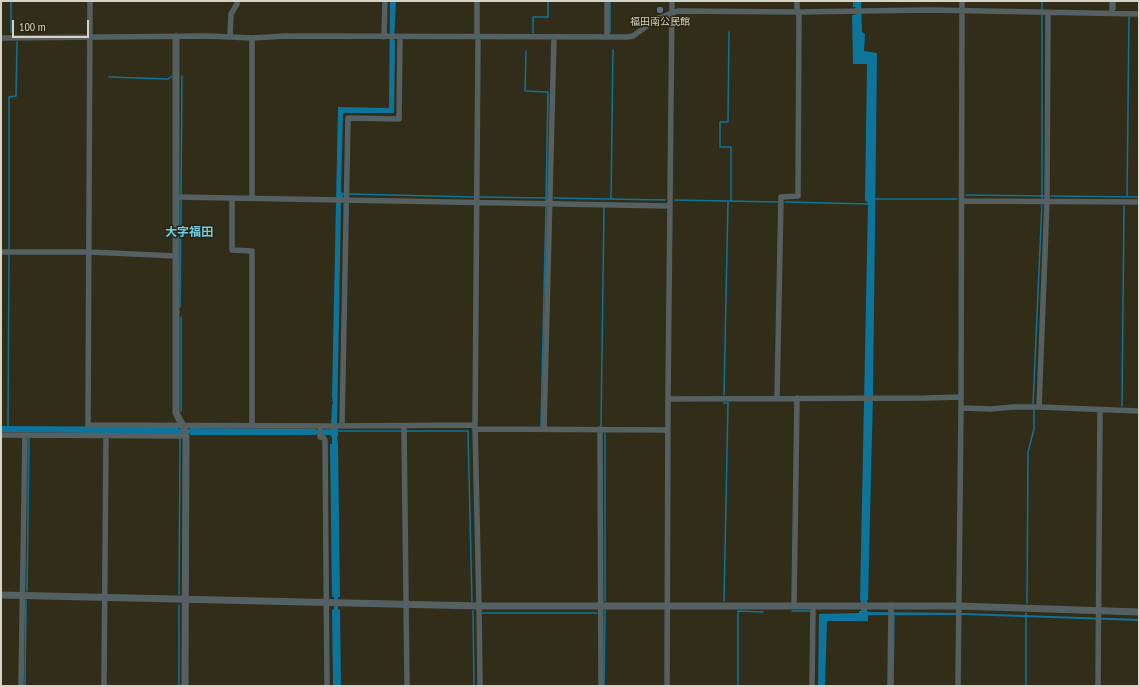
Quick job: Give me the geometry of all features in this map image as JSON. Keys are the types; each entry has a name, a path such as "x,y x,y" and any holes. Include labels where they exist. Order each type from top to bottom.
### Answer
{"street":[{"path":"90,1 88,425 183,432"},
{"path":"230,37 231,14 237,4 237,1"},
{"path":"341,426 348,118 399,119 392,37 385,1"},
{"path":"477,1 475,427 480,686"},
{"path":"607,1 607,37"},
{"path":"667,686 672,1"},
{"path":"777,398 781,197 798,196 799,16 797,1"},
{"path":"958,686 962,408 962,1"},
{"path":"1112,1 1112,13"},
{"path":"1,38 633,36 658,18 672,13 692,11 798,12 962,10 1139,14"},
{"path":"1035,407 1043,201 1044,12"},
{"path":"176,37 180,197 176,256 176,413 183,432 185,686"},
{"path":"544,429 554,37"},
{"path":"252,38 252,198"},
{"path":"180,197 334,200 346,197 477,202 670,206"},
{"path":"232,198 232,250 252,251 252,425"},
{"path":"962,201 1139,202"},
{"path":"1,252 90,252 176,256"},
{"path":"668,399 961,397"},
{"path":"794,606 797,398"},
{"path":"962,408 1035,407 1139,411"},
{"path":"1098,686 1100,410"},
{"path":"1,434 106,436 183,432 252,425 341,426 404,429 475,427 668,430"},
{"path":"320,426 320,437 323,437 325,440 328,603 327,686"},
{"path":"404,429 407,686"},
{"path":"600,429 601,686"},
{"path":"21,686 28,435"},
{"path":"104,686 106,436"},
{"path":"1,595 479,606 864,605 891,611 959,611 1098,616 1139,612"},
{"path":"812,686 813,606"},
{"path":"890,686 891,611"}],"water":[{"path":"390,1 396,1 394,40 394,113 343,113 341,192 351,195 343,195 340,202 337,437 340,597 338,597 338,609 340,610 341,686 333,686 332,610 334,609 334,597 332,597 330,444 332,444 332,437 330,435 190,435 190,433 1,432 1,426 178,427 179,429 331,429 333,404 338,107 389,108"},
{"path":"853,1 861,1 862,32 865,34 864,51 877,53 873,394 867,611 1139,619 1139,621 964,615 868,615 868,621 827,621 825,686 818,686 819,614 859,613 859,611 861,611 868,203 865,200 867,64 853,64 852,15 855,15 856,13 855,7 853,7"}],"waterway":[{"path":"11,1 11,32"},
{"path":"533,33 533,17 548,17 548,1"},
{"path":"610,1 610,32"},
{"path":"1042,1 1042,199"},
{"path":"1115,1 1115,9"},
{"path":"1127,197 1129,17"},
{"path":"729,32 728,122 720,122 720,147 731,147 731,201"},
{"path":"9,249 9,97 16,96 17,42"},
{"path":"611,199 613,50"},
{"path":"526,51 525,91 548,92 546,201"},
{"path":"109,77 168,79 172,76"},
{"path":"181,196 182,76"},
{"path":"349,194 474,197"},
{"path":"966,195 1045,196"},
{"path":"1051,196 1139,197"},
{"path":"480,197 546,198"},
{"path":"554,198 665,200"},
{"path":"875,199 957,199"},
{"path":"180,307 181,200"},
{"path":"675,200 778,202"},
{"path":"724,395 728,201"},
{"path":"785,202 869,204"},
{"path":"1033,405 1042,203"},
{"path":"541,426 546,206"},
{"path":"1122,406 1124,206"},
{"path":"601,426 604,207"},
{"path":"8,426 9,254"},
{"path":"181,317 181,411"},
{"path":"724,403 728,403 724,601"},
{"path":"1027,603 1028,452 1034,429 1034,409"},
{"path":"337,431 402,431"},
{"path":"405,431 468,431 472,602"},
{"path":"605,433 605,601"},
{"path":"27,591 29,437"},
{"path":"179,594 180,437"},
{"path":"25,686 26,600"},
{"path":"179,605 179,686"},
{"path":"604,686 605,610"},
{"path":"473,611 474,686"},
{"path":"738,686 738,611 763,612"},
{"path":"792,611 810,611"},
{"path":"482,613 597,613"},
{"path":"1026,613 1026,686"},
{"path":"893,686 894,614"}],"place":[{"name":"福田南公民館","path":"660,10"}],"district":[{"name":"大字福田","path":"189,233"}]}
